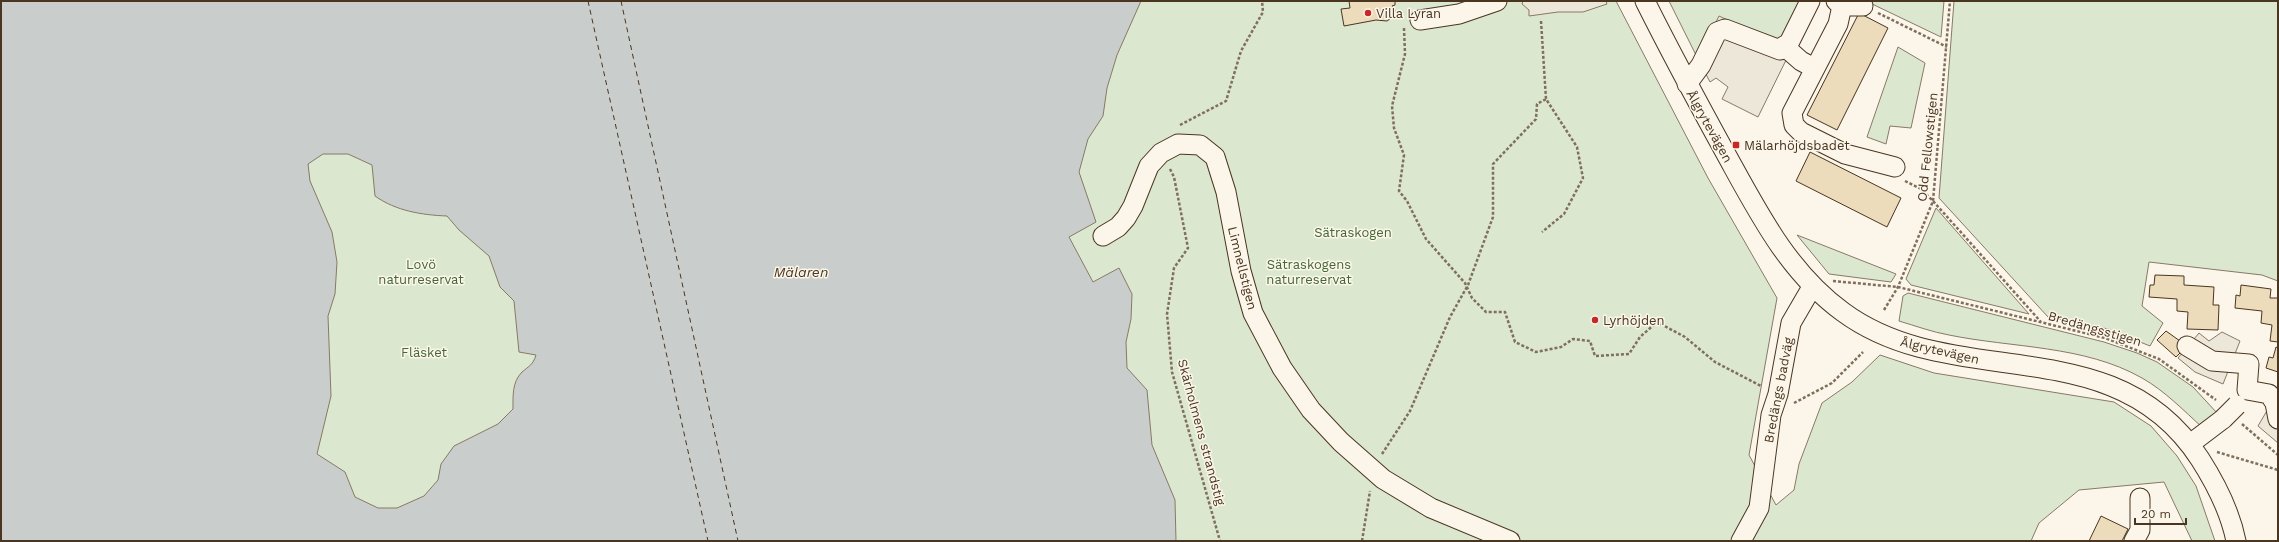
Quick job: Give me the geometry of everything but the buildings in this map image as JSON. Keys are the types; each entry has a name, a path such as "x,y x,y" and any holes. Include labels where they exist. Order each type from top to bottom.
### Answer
{"street":[{"path":"1420,20 1459,14 1497,1"},
{"name":"Ålgrytevägen","path":"1645,1 1687,84 1762,221 1786,257 1812,287 1843,313 1893,339 1963,357 2066,372 2106,383 2134,395 2157,411 2190,444 2222,496 2236,541"},
{"path":"1810,1 1789,42 1784,46 1801,61 1814,68"},
{"path":"1863,6 1839,3 1838,24 1792,113 1794,125 1801,132 1845,154 1895,167"},
{"name":"Ålgrytevägen","path":"1687,84 1701,65 1717,32 1725,29 1780,50 1784,46"},
{"name":"Limnellstigen","path":"1103,236 1118,226 1126,218 1133,206 1149,166 1161,153 1178,144 1200,145 1215,156 1226,192 1240,271 1253,313 1282,368 1311,410 1341,442 1383,479 1431,508 1510,541"},
{"name":"Bredängs badväg","path":"1741,541 1759,508 1771,415 1778,394 1792,323 1812,287"},
{"path":"2187,346 2212,361 2249,364 2234,408"},
{"path":"2190,444 2234,408 2269,394 2275,403 2278,419"},
{"path":"2134,541 2140,530 2140,498"}],"path":[{"path":"1176,128 1226,101 1241,51 1263,12 1262,1"},
{"name":"Odd Fellowstigen","path":"1884,310 1898,287 1933,201 1950,1"},
{"path":"1863,6 1947,46"},
{"path":"1420,20 1405,24 1405,54 1392,106 1394,128 1404,156 1399,191 1407,201 1426,239 1467,287 1472,298 1486,312 1505,312 1515,342 1536,352 1561,347 1574,339 1590,341 1595,356 1629,354 1640,337 1657,322 1684,337 1715,362 1778,394"},
{"path":"1541,21 1546,99 1577,147 1583,178 1564,214 1542,232"},
{"path":"1362,541 1377,462 1410,411 1450,317 1467,287 1493,217 1493,164 1536,119 1538,104 1546,99"},
{"name":"Skärholmens strandstig","path":"1161,153 1174,177 1188,248 1174,268 1167,314 1172,372 1220,541"},
{"path":"1895,167 1893,174 1921,189 1933,201 2041,323"},
{"name":"Bredängsstigen","path":"1812,287 1823,280 1898,287 2105,338 2159,359 2234,408 2278,455"},
{"path":"1771,415 1832,383 1863,352"},
{"path":"2190,444 2278,470"}],"green space":[{"path":"1,1 1616,1 1708,178 1777,298 1749,455 1776,505 1794,490 1799,464 1822,403 1852,382 1880,355 1934,373 2114,402 2151,426 2177,456 2196,486 2215,541 2192,541 2164,482 2079,490 2039,523 2031,541 1,541"},
{"path":"1669,1 1806,1 1784,46 1698,59"},
{"path":"1871,1 1944,1 1941,37 1870,3"},
{"path":"1954,1 2278,1 2278,281 2262,275 2149,262 2142,306 2163,323 2150,346 2108,329 2048,317 1939,198"},
{"path":"1898,47 1925,63 1911,128 1890,126 1886,144 1867,137"},
{"path":"1936,208 2029,314 1911,285 1906,279"},
{"path":"1797,235 1896,274 1891,282 1829,274"},
{"path":"1908,293 2104,342 2137,353 2157,362 2193,387 2218,414 2203,428 2174,401 2150,383 2120,367 2096,359 2072,353 1949,335 1930,331 1899,321 1903,296"}],"shaded area":[{"path":"1523,1 1606,1 1607,4 1583,12 1558,12 1529,16 1529,10 1522,4"},
{"path":"1719,16 1791,50 1758,117 1722,99 1728,87 1716,78 1710,82 1698,59"},
{"path":"2222,332 2240,341 2223,384 2195,372 2178,358 2199,333 2209,341"},
{"path":"2278,401 2278,443 2258,426 2268,409"}],"water":[{"name":"Mälaren","path":"1,1 1141,1 1117,55 1107,88 1103,116 1088,139 1079,172 1096,222 1069,237 1093,282 1119,268 1132,294 1131,319 1126,342 1127,368 1147,390 1152,445 1175,500 1176,541 1,541","holes":["323,154 348,154 372,165 375,196 400,209 428,215 447,216 459,230 489,256 500,287 514,301 519,352 536,355 529,367 522,372 516,380 513,409 498,424 454,446 441,464 438,480 424,496 397,508 378,508 355,497 345,472 317,454 331,396 328,316 335,294 337,262 332,232 310,181 308,164"]}],"ferry route":[{"path":"588,1 708,541"},
{"path":"621,1 738,541"}],"place":[{"name":"Villa Lyran","path":"1368,13"},
{"name":"Mälarhöjdsbadet","path":"1736,145"},
{"name":"Lyrhöjden","path":"1595,320"}],"park label":[{"name":"Sätraskogen","path":"1353,232"},
{"name":"Lovö naturreservat","path":"421,272"},
{"name":"Sätraskogens naturreservat","path":"1309,272"},
{"name":"Fläsket","path":"424,352"}]}
